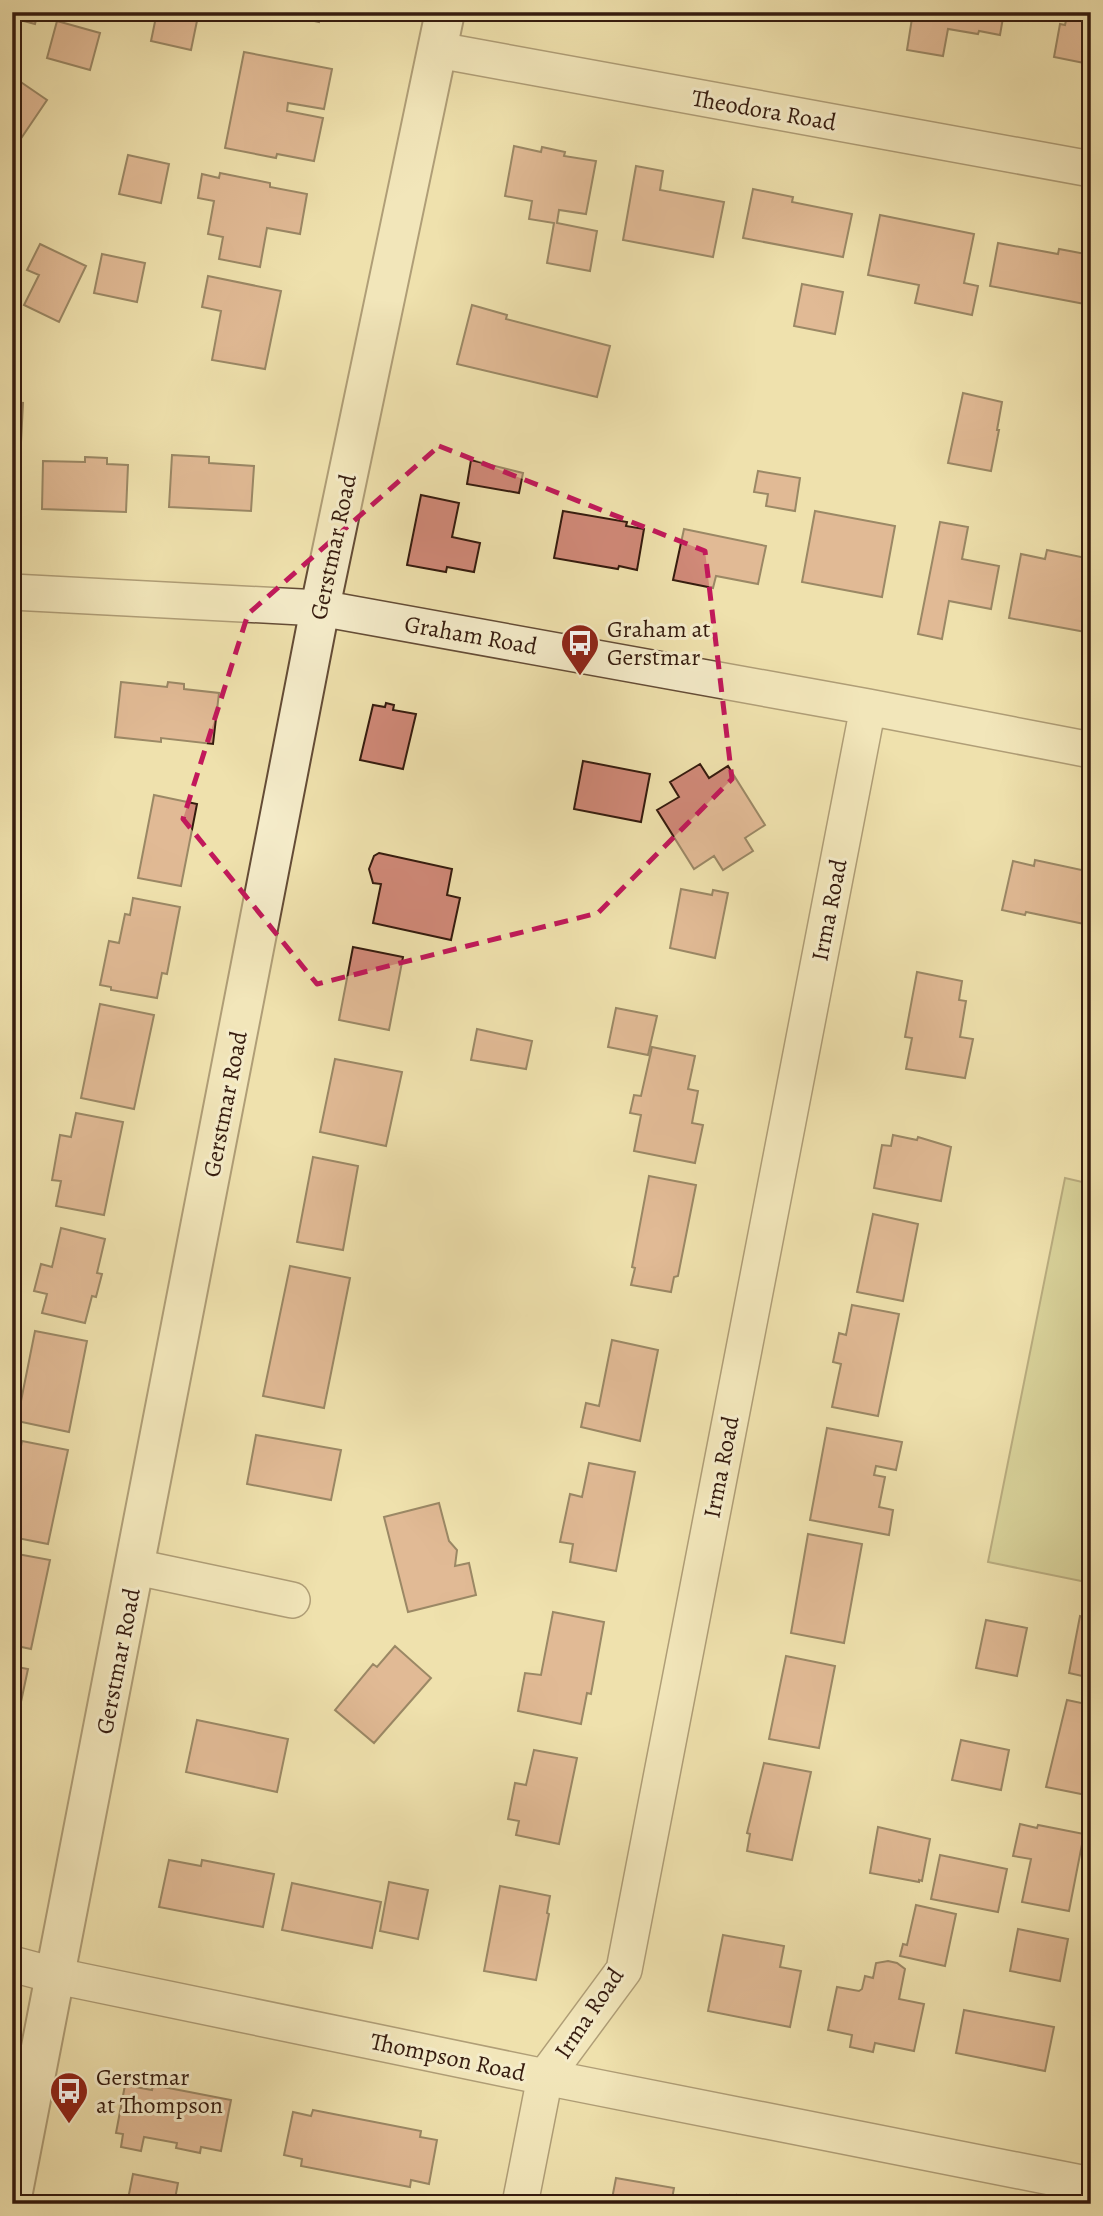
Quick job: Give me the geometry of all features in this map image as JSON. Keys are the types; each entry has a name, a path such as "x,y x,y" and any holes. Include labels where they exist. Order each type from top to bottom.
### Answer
{"street":[{"name":"Gerstmar Road","path":"12,2197 57,1976 320,608 445,12"},
{"name":"Theodora Road","path":"438,50 1091,169"},
{"name":"Graham Road","path":"12,592 320,608 1091,750"},
{"name":"Irma Road","path":"520,2204 545,2077 624,1970 868,707"},
{"path":"136,1567 292,1600"},
{"name":"Thompson Road","path":"12,1964 57,1976 545,2077 1091,2185"}],"highlighted area":[{"path":"439,446 705,551 732,779 598,913 317,984 183,819 248,614"}],"green space":[{"path":"1065,1178 1091,1184 1091,1583 988,1562"}],"building":[{"path":"12,12 38,12 35,24 12,18"},
{"path":"157,12 181,12 198,16 191,50 151,41"},
{"path":"274,12 321,12 319,22"},
{"path":"913,12 1004,12 1000,35 948,29 943,56 907,50"},
{"path":"1068,12 1091,12 1089,64 1054,57 1060,24 1065,25"},
{"path":"57,21 100,33 90,70 47,58"},
{"path":"244,52 332,69 324,109 288,103 287,111 323,118 314,161 277,154 276,158 225,148"},
{"path":"12,76 47,100 22,137 20,135 12,146"},
{"path":"514,146 541,152 542,147 565,152 564,156 596,161 586,214 559,210 557,223 597,231 590,271 547,263 554,223 529,219 532,201 505,196"},
{"path":"128,155 169,164 161,203 119,194"},
{"path":"636,166 663,171 660,190 724,202 713,257 623,240"},
{"path":"220,173 307,194 300,234 267,228 260,267 219,259 223,237 208,234 214,201 198,198 202,174 219,178"},
{"path":"753,189 793,197 792,202 852,214 843,257 743,238"},
{"path":"880,215 974,234 964,283 978,286 972,315 915,303 919,285 868,275"},
{"path":"998,243 1058,254 1059,249 1091,255 1090,305 990,286"},
{"path":"40,244 86,266 59,322 24,305 39,275 27,270"},
{"path":"102,254 145,263 137,302 94,293"},
{"path":"208,276 281,291 265,369 212,360 221,311 202,307"},
{"path":"802,284 843,292 835,334 794,326"},
{"path":"472,305 507,315 506,319 610,346 597,397 457,364"},
{"path":"963,393 1002,402 991,471 948,463"},
{"path":"12,402 23,403 20,462 12,462"},
{"path":"172,455 209,457 209,463 254,466 251,511 169,507"},
{"path":"85,457 107,458 107,464 128,465 126,512 42,509 43,461 85,462"},
{"path":"471,460 523,473 519,493 467,484"},
{"path":"758,471 800,478 795,511 766,506 768,494 754,492"},
{"path":"421,495 459,503 452,537 480,543 474,572 447,567 446,572 407,565"},
{"path":"563,511 627,522 626,526 644,529 637,570 554,558"},
{"path":"815,511 895,526 882,597 802,582"},
{"path":"940,522 968,527 962,559 999,566 991,609 949,601 942,639 918,634"},
{"path":"684,529 766,546 758,584 716,576 713,588 673,580"},
{"path":"1047,550 1091,559 1091,633 1009,618 1021,554 1045,559"},
{"path":"121,682 167,687 168,682 184,684 184,689 219,693 213,744 161,738 161,742 115,737"},
{"path":"386,703 394,705 393,710 416,714 403,769 360,760 373,705 385,707"},
{"path":"583,761 650,774 641,822 574,809"},
{"path":"700,764 709,778 728,766 765,825 745,838 753,851 723,870 714,856 694,869 657,810 679,797 670,782"},
{"path":"154,795 197,804 181,886 138,878"},
{"path":"379,853 452,869 447,895 460,898 451,940 373,923 381,884 373,883 369,869 374,856"},
{"path":"1035,860 1091,872 1089,925 1026,912 1025,915 1002,910 1013,861 1034,866"},
{"path":"681,889 712,895 713,890 728,893 715,958 670,948"},
{"path":"133,898 180,907 167,974 162,973 157,998 111,990 111,987 100,985 109,941 119,943 125,914 130,915"},
{"path":"353,947 403,957 389,1030 339,1020"},
{"path":"917,972 962,981 959,1000 966,1001 960,1037 973,1039 965,1078 906,1069 912,1038 905,1037"},
{"path":"100,1004 154,1015 134,1109 81,1098"},
{"path":"616,1008 657,1016 648,1055 608,1047"},
{"path":"477,1029 532,1041 526,1069 471,1060"},
{"path":"652,1047 695,1056 688,1089 698,1091 692,1123 703,1125 695,1163 634,1151 641,1115 630,1113 634,1095 641,1096"},
{"path":"335,1059 402,1072 386,1146 320,1132"},
{"path":"76,1113 123,1122 104,1215 56,1206 61,1181 52,1180 60,1135 71,1137"},
{"path":"893,1135 917,1140 918,1137 951,1147 941,1201 874,1188 882,1145 891,1146"},
{"path":"313,1157 358,1166 343,1250 297,1242"},
{"path":"649,1176 696,1185 678,1276 674,1277 671,1292 631,1285"},
{"path":"873,1214 918,1224 903,1301 857,1292"},
{"path":"61,1228 105,1239 97,1273 102,1274 96,1297 92,1296 85,1323 42,1313 47,1294 34,1291 41,1264 52,1267"},
{"path":"290,1266 350,1278 324,1408 263,1396"},
{"path":"852,1305 899,1314 878,1416 832,1407 841,1364 833,1362 839,1333 846,1335"},
{"path":"35,1331 87,1341 69,1432 17,1421"},
{"path":"612,1340 658,1350 640,1441 581,1427 586,1403 599,1406"},
{"path":"827,1428 902,1442 896,1470 876,1466 874,1475 885,1477 879,1507 893,1510 889,1535 810,1520"},
{"path":"256,1435 341,1450 331,1500 247,1484"},
{"path":"22,1441 68,1450 48,1544 12,1537 12,1470 16,1471"},
{"path":"589,1463 635,1472 616,1571 570,1562 573,1544 560,1542 570,1494 582,1497"},
{"path":"439,1503 449,1541 457,1550 455,1566 469,1563 476,1595 408,1612 384,1517"},
{"path":"808,1534 862,1544 844,1643 791,1633"},
{"path":"12,1553 50,1560 31,1649 12,1645"},
{"path":"1090,1584 1091,1678 1069,1673 1080,1616 1083,1617"},
{"path":"553,1612 604,1622 591,1694 587,1693 581,1724 518,1711 525,1673 541,1675"},
{"path":"986,1620 1027,1628 1017,1676 976,1668"},
{"path":"395,1646 431,1678 374,1743 335,1710 373,1664 377,1667"},
{"path":"786,1656 835,1666 819,1748 769,1739"},
{"path":"12,1666 28,1669 12,1744"},
{"path":"1067,1700 1091,1705 1091,1796 1046,1787"},
{"path":"197,1720 288,1739 277,1792 186,1772"},
{"path":"961,1740 1009,1750 1001,1790 952,1780"},
{"path":"534,1750 577,1758 559,1844 516,1835 519,1821 508,1819 515,1783 526,1785"},
{"path":"764,1763 811,1772 792,1860 747,1851 750,1834 747,1833"},
{"path":"1020,1824 1084,1834 1069,1911 1022,1902 1031,1859 1013,1856"},
{"path":"878,1827 930,1839 922,1881 870,1873"},
{"path":"940,1855 1007,1869 998,1912 931,1899"},
{"path":"169,1860 201,1866 202,1860 274,1874 263,1927 159,1907"},
{"path":"389,1882 428,1890 418,1939 380,1931"},
{"path":"292,1883 381,1902 372,1948 282,1930"},
{"path":"500,1886 550,1896 536,1980 484,1971"},
{"path":"916,1905 956,1914 945,1966 900,1956 903,1944 907,1945"},
{"path":"1018,1929 1068,1939 1060,1981 1010,1971"},
{"path":"723,1935 784,1946 780,1967 801,1971 790,2027 708,2011"},
{"path":"888,1961 905,1969 899,1999 924,2004 914,2051 875,2043 873,2052 850,2047 852,2035 828,2030 837,1987 859,1991 865,1976 873,1978 876,1963"},
{"path":"964,2010 1054,2027 1045,2071 956,2053"},
{"path":"125,2085 152,2090 153,2085 231,2100 221,2151 201,2147 200,2153 176,2148 177,2143 144,2137 141,2151 121,2147 123,2134 116,2133"},
{"path":"313,2110 421,2131 420,2137 437,2140 429,2184 411,2180 410,2187 301,2166 302,2159 284,2155 293,2112 311,2116"},
{"path":"133,2174 178,2183 174,2204 127,2204"},
{"path":"616,2178 674,2188 671,2204 611,2204"},
{"path":"710,2195 736,2200 737,2195 779,2203 709,2204"}],"place":[{"name":"Graham at Gerstmar","path":"580,677"},
{"name":"Gerstmar at Thompson","path":"69,2125"}]}
